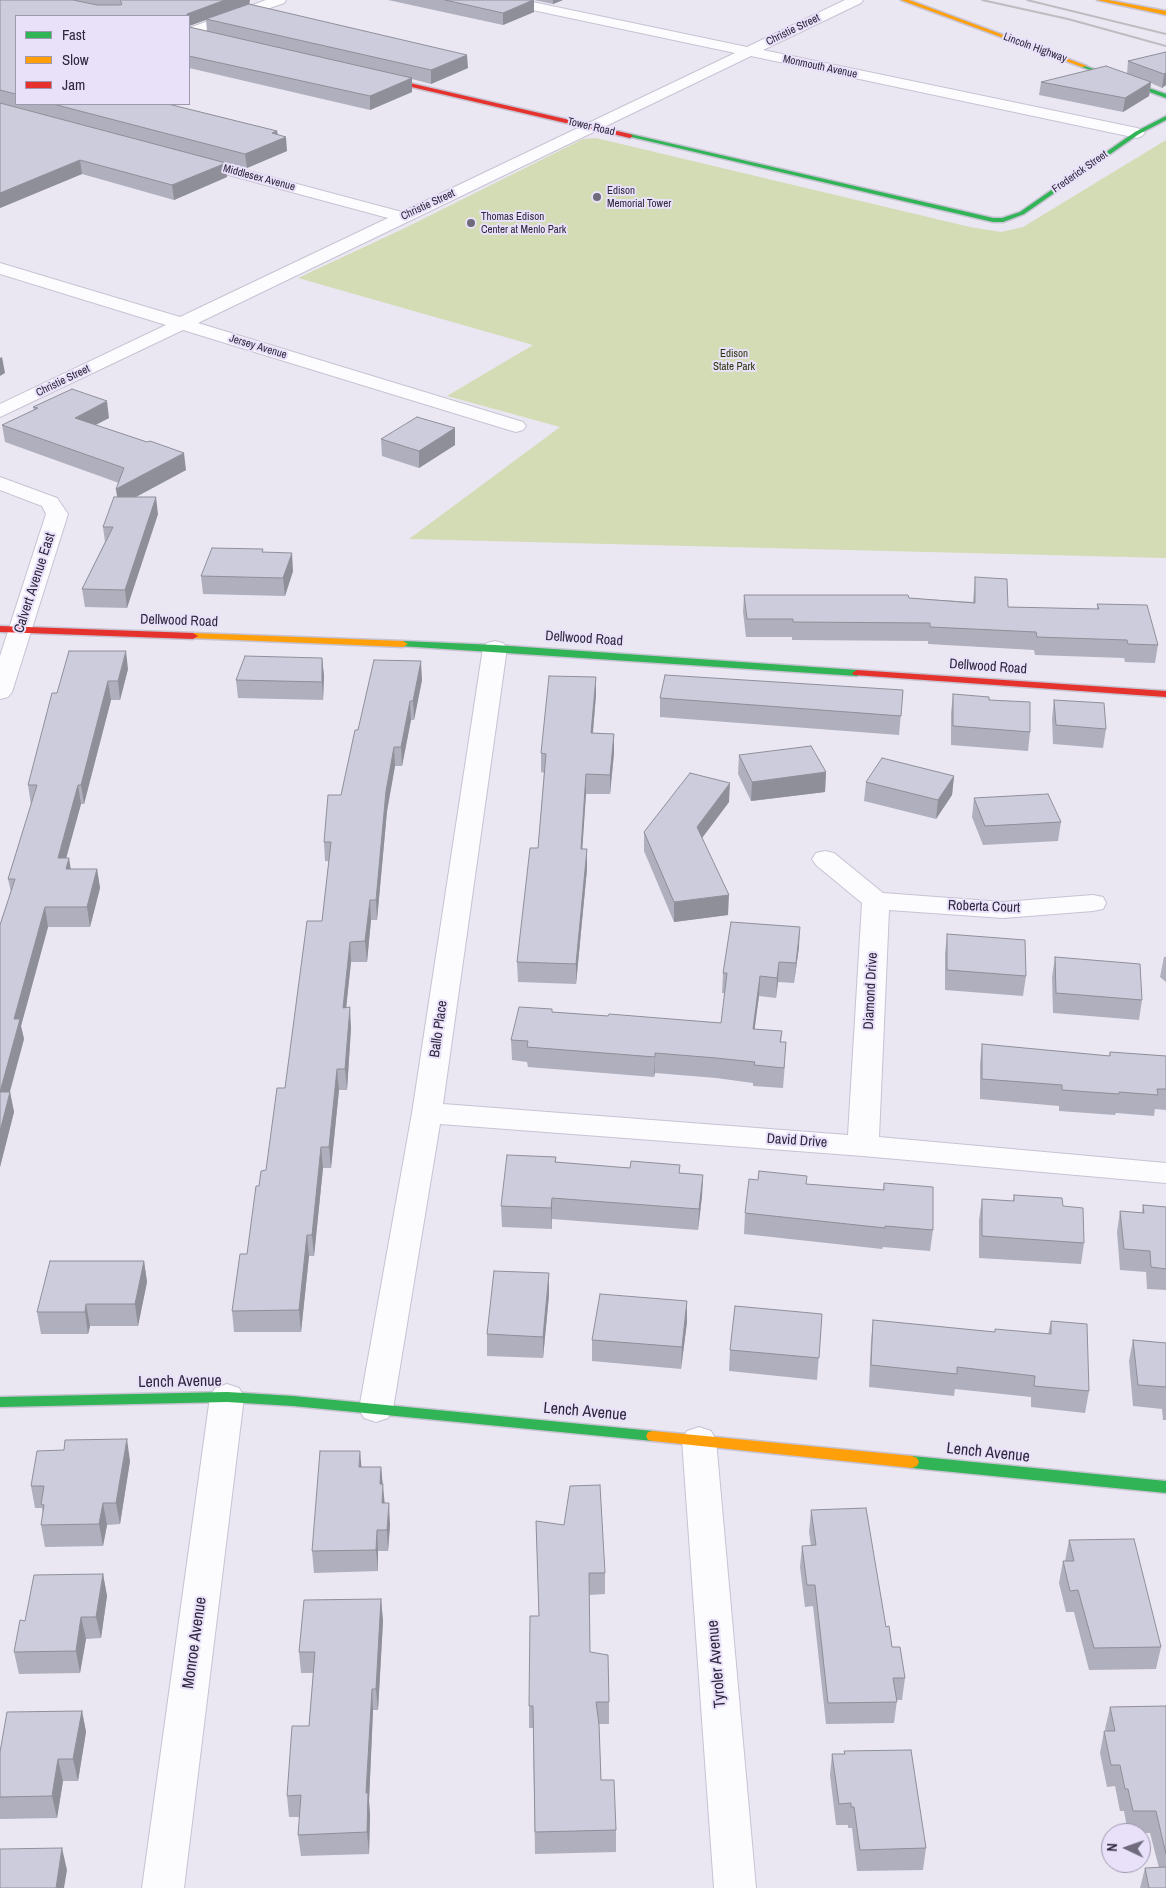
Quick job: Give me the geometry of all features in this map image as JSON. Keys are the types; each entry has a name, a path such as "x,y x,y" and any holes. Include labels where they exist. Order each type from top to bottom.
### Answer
{"street":[{"path":"190,33 279,0"},
{"name":"Monmouth Avenue","path":"504,0 1137,133"},
{"name":"Christie Street","path":"0,411 856,0"},
{"name":"Lincoln Highway","path":"904,0 1166,96"},
{"path":"1100,0 1166,14"},
{"path":"190,33 208,38"},
{"name":"Tower Road","path":"362,74 993,220"},
{"name":"Frederick Street","path":"993,220 1003,220 1022,212 1137,133 1166,118"},
{"name":"Middlesex Avenue","path":"173,155 403,217"},
{"name":"Jersey Avenue","path":"0,268 516,426"},
{"name":"Calvert Avenue East","path":"0,483 50,502 57,514 10,629 0,692"},
{"name":"Dellwood Road","path":"10,629 495,648 1166,694"},
{"name":"Ballo Place","path":"376,1409 427,1113 495,648"},
{"path":"825,859 876,901"},
{"name":"Roberta Court","path":"876,901 1003,910 1093,903"},
{"name":"Diamond Drive","path":"863,1146 876,901"},
{"name":"David Drive","path":"427,1113 863,1146 1166,1172"},
{"name":"Lench Avenue","path":"0,1402 228,1397 293,1401 1166,1487"},
{"name":"Monroe Avenue","path":"163,1888 228,1397"},
{"name":"Tyroler Avenue","path":"699,1440 735,1888"}],"green space":[{"name":"Edison State Park","path":"596,138 970,227 1001,232 1023,227 1166,140 1166,558 409,539 560,427 447,396 533,345 298,278 407,227 583,139"}],"building":[{"path":"0,0 73,0 97,5 121,5 120,0 225,0 187,15 15,15 15,94 0,90"},
{"path":"445,0 533,0 503,13"},
{"path":"249,4 467,55 431,70 206,19"},
{"path":"190,27 412,78 370,96 190,56"},
{"path":"1166,52 1166,73 1164,74 1128,61"},
{"path":"1106,66 1151,82 1125,98 1041,82"},
{"path":"0,103 226,163 172,185 80,160 0,193"},
{"path":"57,105 172,105 277,131 272,133 286,137 245,154"},
{"path":"72,389 107,401 75,418 184,453 116,489 124,468 2,425 38,408 33,407"},
{"path":"417,417 455,428 419,451 381,439"},
{"path":"114,497 156,497 125,590 82,589 113,527 103,527"},
{"path":"212,548 263,549 262,552 292,553 283,578 201,576"},
{"path":"975,577 1007,579 1008,607 1099,609 1097,604 1147,605 1158,645 1128,644 1127,640 1037,637 1036,632 930,627 930,623 793,622 793,619 747,619 744,595 908,595 909,598 975,603"},
{"path":"69,651 126,651 118,681 108,681 81,785 78,785 58,858 69,858 66,869 97,869 87,907 45,907 14,1019 20,1019 0,1092 0,925 15,879 8,879 37,785 28,785 52,693 57,693"},
{"path":"245,656 322,658 322,682 236,680"},
{"path":"374,660 421,661 413,701 410,701 401,747 394,747 386,791 376,900 370,900 365,941 350,942 343,1008 350,1007 345,1069 337,1069 329,1147 321,1147 312,1235 307,1235 299,1310 232,1311 240,1254 247,1254 256,1186 259,1186 261,1171 266,1170 277,1088 285,1088 307,921 322,921 331,842 324,842 328,795 341,795 355,730 358,730"},
{"path":"665,675 903,690 901,716 660,698"},
{"path":"549,676 596,677 591,733 614,734 610,775 586,774 581,849 587,849 576,964 517,962 530,848 538,848 546,754 541,753"},
{"path":"953,694 989,697 989,700 1030,702 1030,732 953,726"},
{"path":"1054,700 1104,703 1106,729 1056,725"},
{"path":"811,746 826,772 752,782 739,755"},
{"path":"882,758 954,776 938,800 866,782"},
{"path":"690,773 730,783 697,827 729,895 674,902 644,832"},
{"path":"1048,794 1061,822 985,826 974,798"},
{"path":"731,922 800,927 796,963 779,962 777,978 760,976 753,1029 782,1031 780,1042 786,1042 784,1068 754,1065 755,1062 655,1053 655,1057 527,1047 528,1041 511,1040 519,1007 552,1009 552,1012 608,1016 609,1014 721,1023 727,973 723,973"},
{"path":"947,934 1025,940 1026,976 947,970"},
{"path":"1055,957 1140,964 1142,1000 1056,993"},
{"path":"982,1044 1110,1056 1110,1052 1166,1056 1166,1089 1157,1089 1158,1095 1119,1092 1119,1094 1062,1090 1062,1085 982,1079"},
{"path":"0,1092 10,1092 0,1131"},
{"path":"507,1155 556,1157 555,1162 630,1168 631,1161 680,1165 679,1173 703,1175 699,1209 552,1198 551,1208 501,1206"},
{"path":"759,1171 807,1176 806,1184 884,1190 884,1183 933,1187 933,1230 885,1226 885,1228 745,1213 749,1179 758,1180"},
{"path":"1014,1195 1062,1198 1063,1206 1083,1208 1084,1243 982,1236 982,1199 1014,1201"},
{"path":"1143,1205 1166,1207 1166,1269 1151,1267 1150,1251 1124,1249 1120,1211 1144,1213"},
{"path":"50,1261 144,1261 135,1304 86,1304 85,1312 37,1312"},
{"path":"494,1271 549,1273 543,1337 487,1334"},
{"path":"600,1294 687,1301 682,1347 592,1340"},
{"path":"735,1306 822,1314 819,1358 730,1350"},
{"path":"873,1320 995,1332 995,1329 1051,1334 1051,1321 1087,1324 1089,1391 1034,1386 1035,1376 957,1367 957,1374 871,1365"},
{"path":"1133,1340 1166,1343 1166,1387 1138,1385"},
{"path":"127,1439 116,1503 103,1503 99,1524 41,1525 44,1505 41,1504 44,1486 31,1486 37,1451 64,1450 65,1440"},
{"path":"320,1451 360,1451 359,1467 381,1467 380,1484 383,1484 382,1503 389,1503 387,1530 377,1530 376,1550 312,1551"},
{"path":"600,1485 605,1573 589,1573 590,1652 608,1655 609,1702 596,1702 599,1724 601,1780 614,1780 616,1830 535,1832 533,1706 529,1706 530,1616 539,1616 536,1521 564,1525 570,1486"},
{"path":"866,1508 886,1627 889,1626 892,1647 900,1647 905,1678 893,1678 897,1702 828,1703 815,1585 807,1585 802,1546 816,1545 811,1510"},
{"path":"1134,1539 1161,1647 1094,1648 1078,1590 1070,1591 1063,1561 1074,1561 1069,1540"},
{"path":"103,1574 96,1617 81,1617 76,1651 14,1652 20,1620 25,1621 34,1575"},
{"path":"381,1599 376,1689 372,1689 366,1793 368,1793 367,1832 298,1835 301,1795 287,1796 292,1726 309,1726 315,1652 299,1652 304,1600"},
{"path":"1166,1706 1166,1854 1156,1811 1133,1811 1128,1789 1125,1789 1120,1765 1111,1765 1104,1731 1115,1731 1110,1707"},
{"path":"82,1711 73,1759 58,1759 52,1796 0,1797 0,1752 7,1712"},
{"path":"911,1750 926,1848 860,1850 854,1807 851,1807 851,1803 839,1804 832,1754 845,1754 844,1751"},
{"path":"62,1848 56,1888 0,1888 0,1849"},
{"path":"1166,1867 1166,1888 1149,1888 1146,1873 1151,1873 1151,1868"}],"railway":[{"path":"982,0 1068,19 1166,46"},
{"path":"1027,0 1166,34"}],"traffic: fast":[{"path":"1084,66 1166,96"},
{"path":"630,136 993,220 1003,220 1022,213 1137,133 1166,118"},
{"path":"403,644 495,648 857,673"},
{"path":"0,1402 227,1397 293,1401 653,1436"},
{"path":"912,1462 1166,1487"}],"traffic: slow":[{"path":"904,0 1084,66"},
{"path":"1100,0 1166,13"},
{"path":"193,636 403,644"},
{"path":"653,1436 912,1462"}],"traffic: jam":[{"path":"375,77 630,136"},
{"path":"0,629 193,636"},
{"path":"857,673 1166,694"}],"place":[{"name":"Edison Memorial Tower","path":"597,197"},
{"name":"Thomas Edison Center at Menlo Park","path":"471,223"}]}
